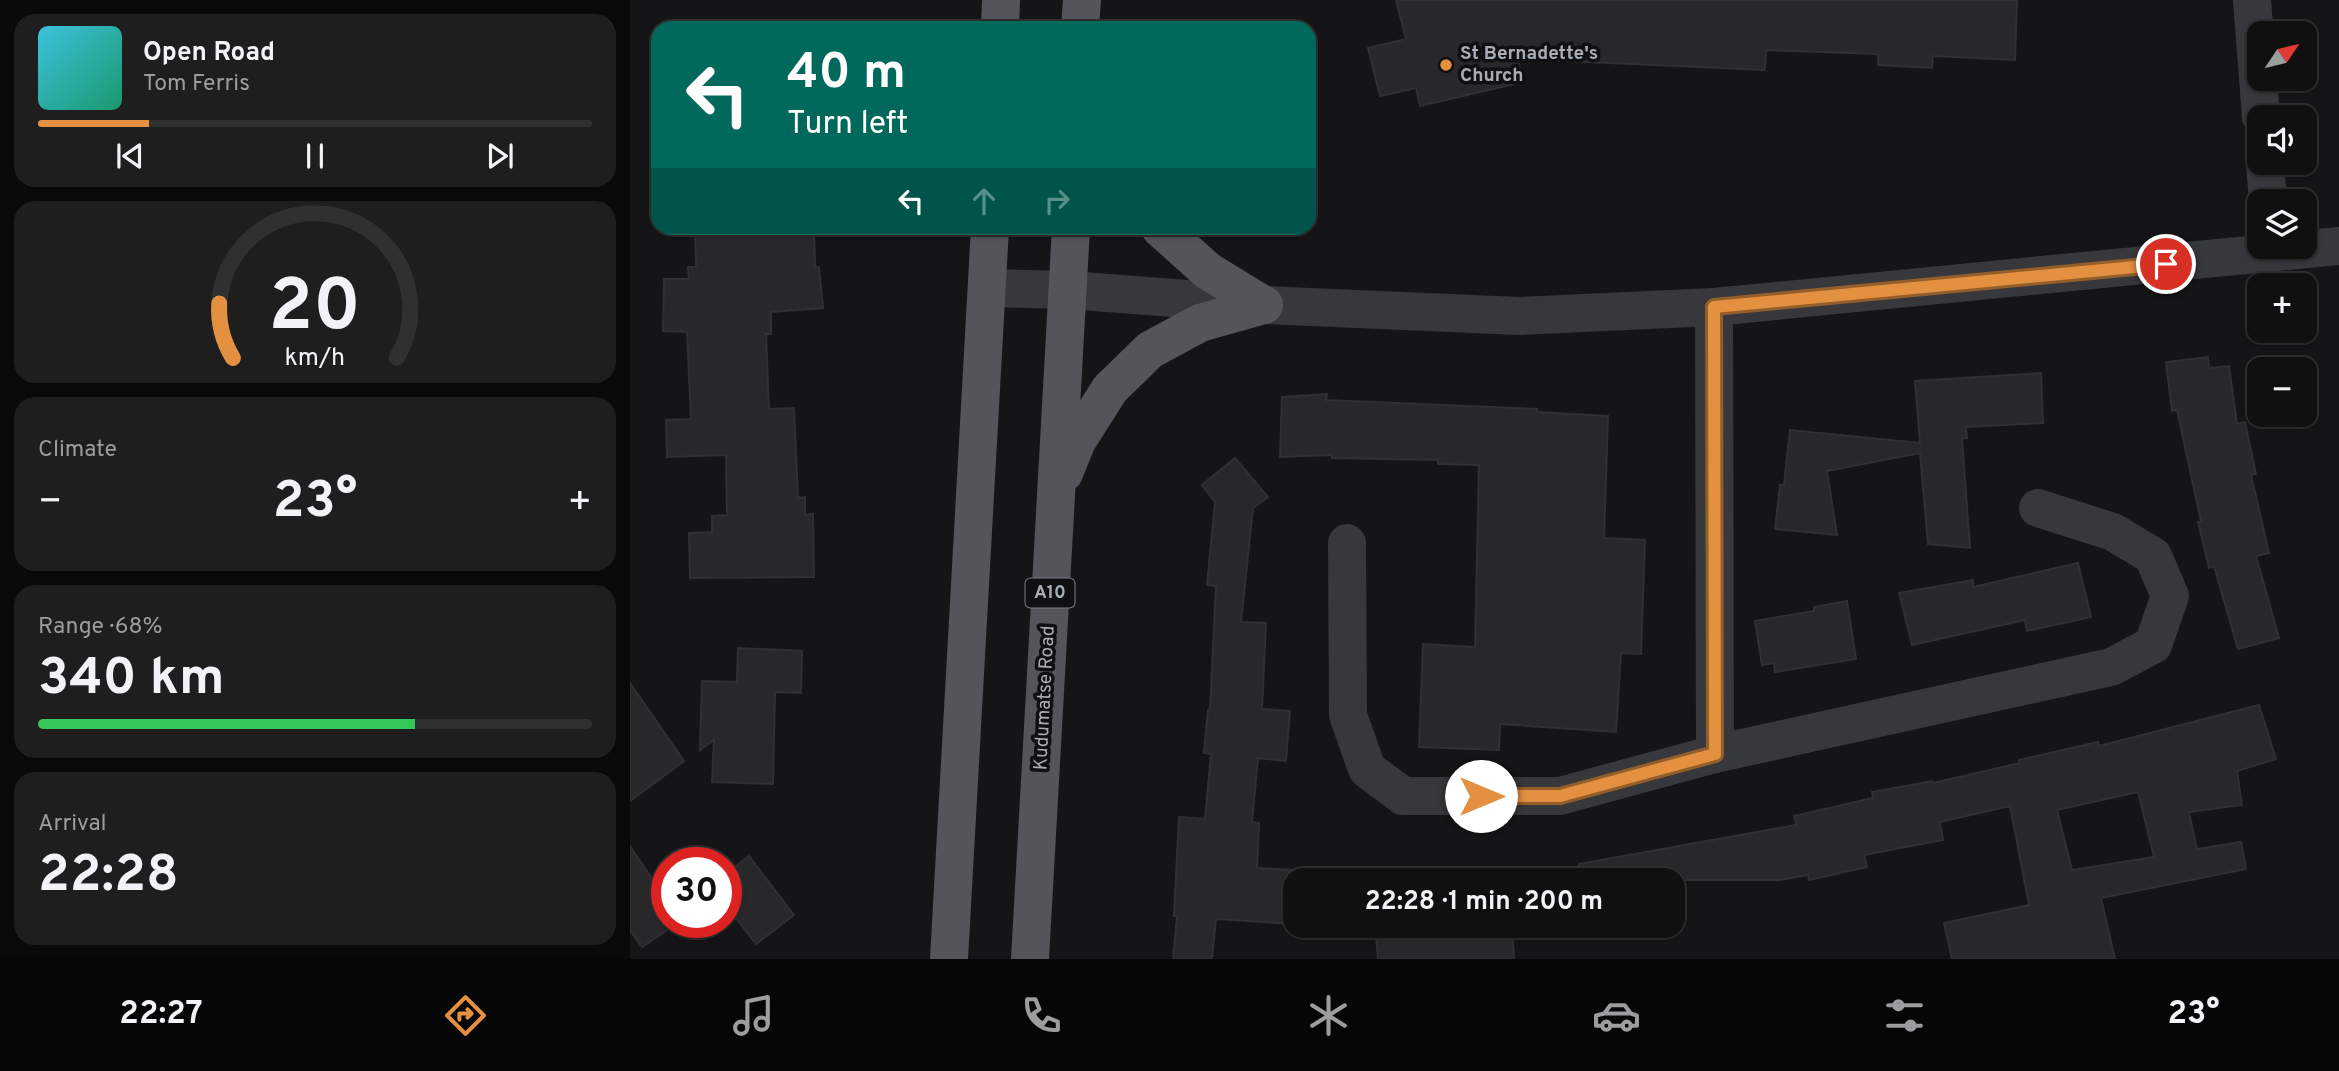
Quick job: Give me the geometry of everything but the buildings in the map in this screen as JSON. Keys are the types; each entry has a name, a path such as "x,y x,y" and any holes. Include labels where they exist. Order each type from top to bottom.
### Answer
{"main road":[{"path":"1000,21 1001,0"},
{"path":"1080,21 1082,0"},
{"path":"949,959 990,235"},
{"name":"Kudumatse Road","path":"1030,959 1071,235"},
{"path":"1168,235 1208,271 1264,305"},
{"path":"1056,489 1077,441 1110,389 1150,350 1200,323 1264,305"}],"street":[{"path":"2252,0 2260,105"},
{"path":"2317,247 2339,246"},
{"path":"987,289 1069,290 1264,305 1519,316 1714,307 2247,253"},
{"path":"1714,307 1715,754"},
{"path":"1347,542 1348,715 1367,769 1403,796 1560,796 1715,754 2111,667 2152,645 2170,596 2153,556 2113,532 2038,508"}],"place":[{"name":"St Bernadette's Church","path":"1446,65"}],"route":[{"path":"1481,796 1560,796 1715,754 1714,307 2166,264"}]}
